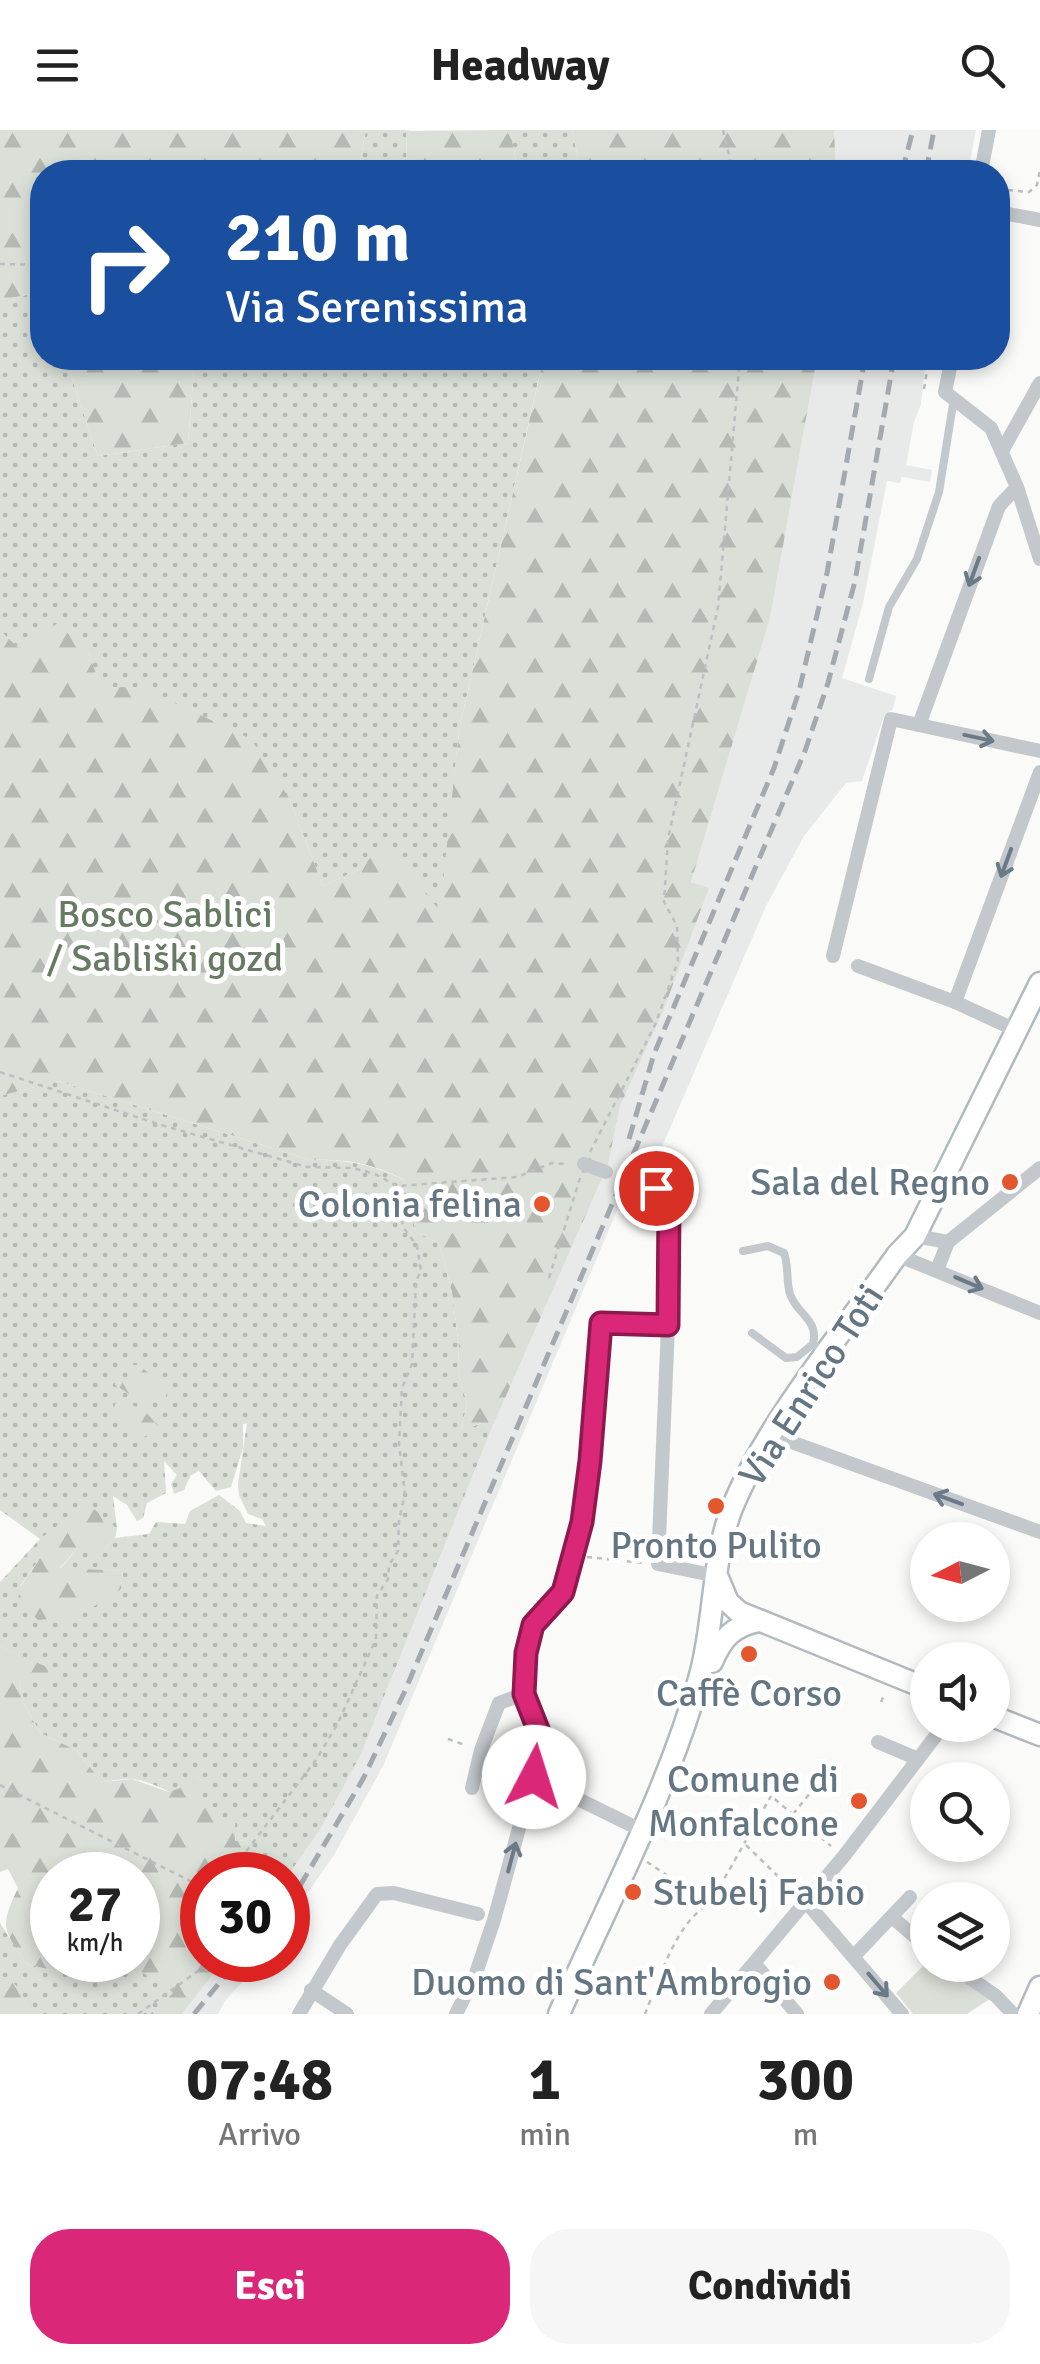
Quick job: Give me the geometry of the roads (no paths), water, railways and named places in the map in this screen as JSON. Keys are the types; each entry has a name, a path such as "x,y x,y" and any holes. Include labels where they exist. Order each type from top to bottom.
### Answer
{"street":[{"path":"983,160 988,130"},
{"path":"1010,214 1040,220"},
{"path":"951,370 950,395 991,428 1002,450 1040,559"},
{"path":"1002,450 1040,383"},
{"path":"918,725 998,506 1018,487"},
{"path":"833,956 891,719 1040,751"},
{"path":"955,1002 1040,772"},
{"path":"858,966 955,1002 1018,1031"},
{"name":"Via Enrico Toti","path":"680,1738 709,1640 731,1511 820,1349 915,1236 1040,983"},
{"path":"584,1164 606,1172"},
{"path":"938,1270 948,1242 1040,1168"},
{"path":"630,1180 665,1192 669,1204 658,1564 717,1576 728,1602 739,1612 910,1683"},
{"path":"915,1236 948,1242"},
{"path":"897,1254 1040,1313"},
{"path":"456,2014 474,1976 487,1917 532,1784 541,1737 522,1679 533,1625 563,1592 582,1522 601,1323 668,1325"},
{"path":"772,1435 1040,1532"},
{"path":"559,2014 719,1646 733,1630 759,1621"},
{"path":"474,1784 480,1750 498,1703 524,1694"},
{"path":"1010,1723 1040,1735"},
{"path":"878,1742 918,1759"},
{"path":"712,2014 807,1902 931,1742"},
{"path":"532,1784 641,1830"},
{"path":"300,2014 373,1898 385,1892 487,1917"},
{"path":"854,1956 910,1897"},
{"path":"807,1902 902,2014"},
{"path":"894,1918 910,1932"},
{"path":"754,1964 797,2014"},
{"path":"976,1982 1013,2014"},
{"path":"1028,2014 1040,1987"},
{"path":"312,1990 347,2014"}],"lane":[{"path":"869,679 889,607 916,559 939,492 950,395"},
{"path":"742,1250 768,1246 784,1253 790,1268 788,1290 812,1322 820,1349 786,1358 752,1333"}],"railway":[{"path":"905,160 913,130"},
{"path":"928,160 934,130"},
{"path":"629,1139 654,1054 774,768 799,691 827,573 863,370"},
{"path":"310,1869 363,1779 404,1693 805,751 855,581 892,370"},
{"path":"194,2014 220,1982"}],"place":[{"name":"Sala del Regno","path":"1010,1182"},
{"name":"Colonia felina","path":"542,1204"},
{"name":"Pronto Pulito","path":"716,1506"},
{"name":"Caffè Corso","path":"749,1654"},
{"name":"Comune di Monfalcone","path":"859,1801"},
{"name":"Stubelj Fabio","path":"633,1892"},
{"name":"Duomo di Sant'Ambrogio","path":"832,1982"}],"park label":[{"name":"Bosco Sablici / Sabliški gozd","path":"165,936"}]}
